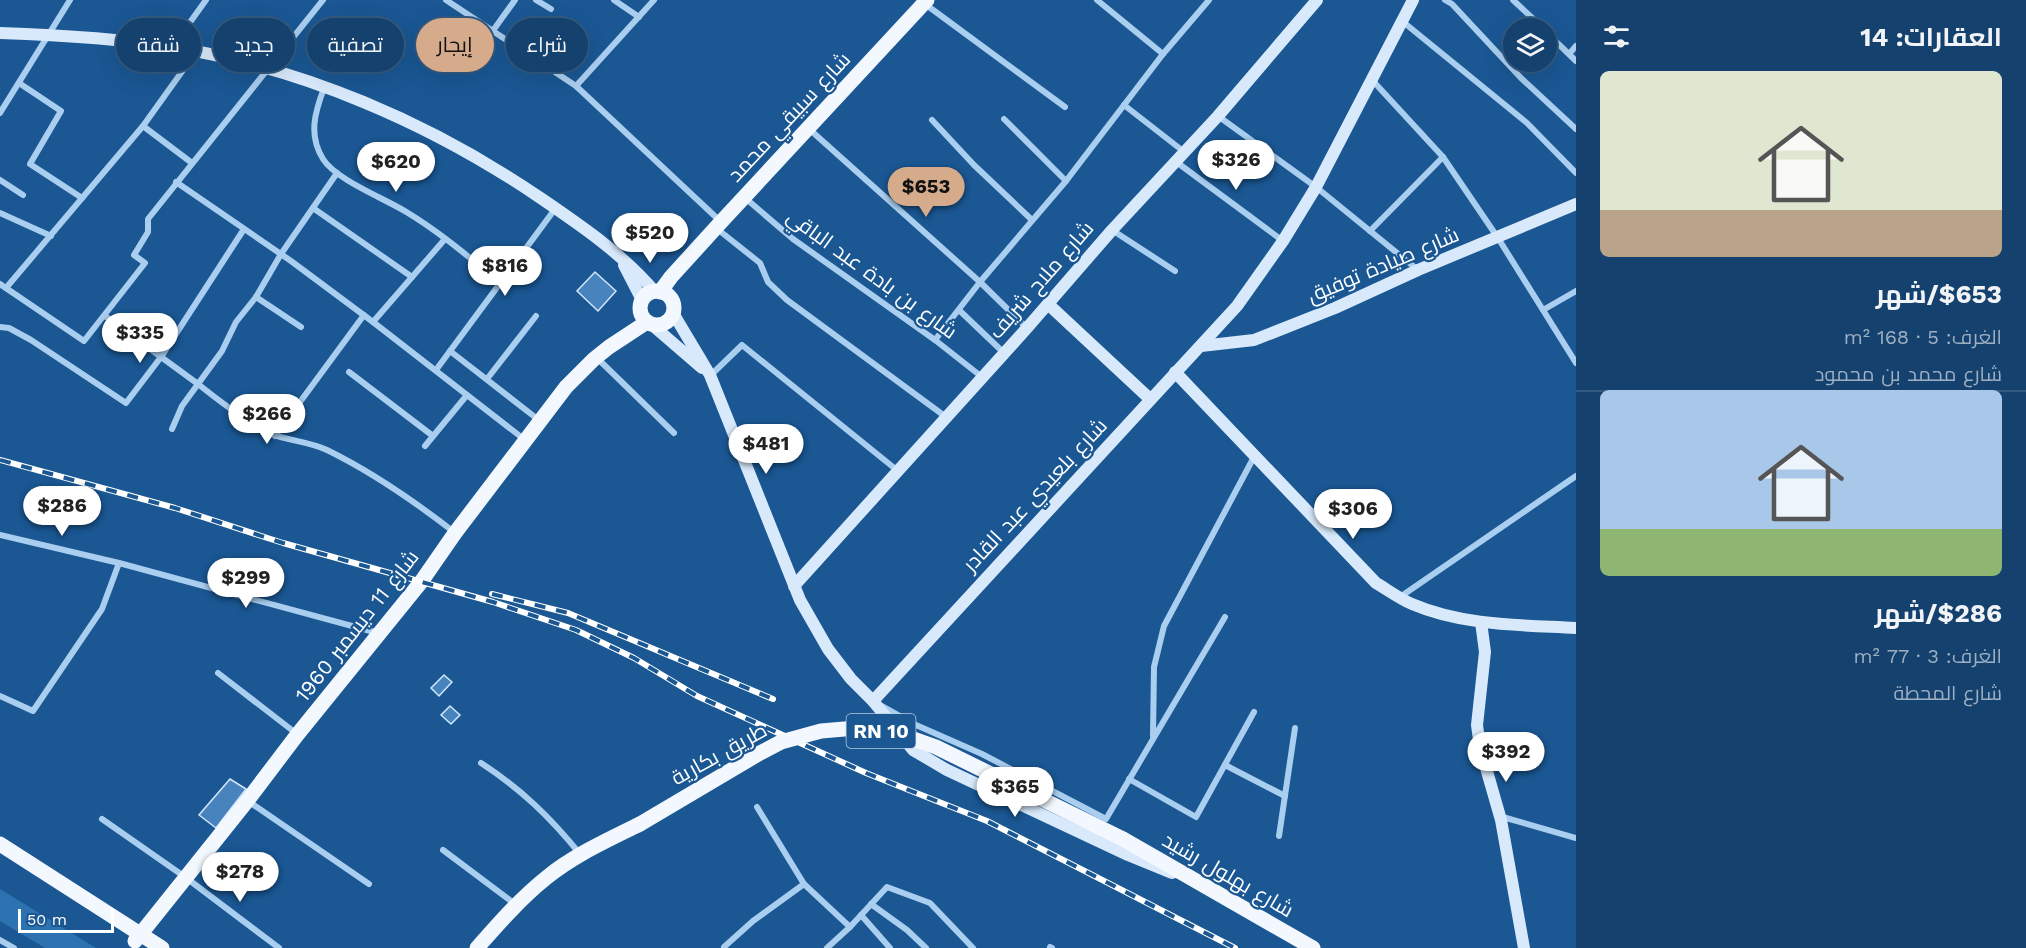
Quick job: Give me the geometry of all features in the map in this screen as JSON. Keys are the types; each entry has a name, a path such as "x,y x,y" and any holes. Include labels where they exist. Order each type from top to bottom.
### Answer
{"main road":[{"name":"شارع ملاح شريف","path":"794,586 1183,151 1218,116 1317,0"},
{"name":"شارع بلعيدي عبد القادر","path":"873,701 1237,306 1283,241 1316,187 1413,0"},
{"name":"شارع سبيقي محمد","path":"649,297 926,2"},
{"path":"0,33 116,39"},
{"path":"276,72 366,103 469,153 555,208 621,258 649,297"},
{"name":"شارع صيادة توفيق","path":"1201,346 1254,340 1335,308 1418,270 1576,204"},
{"path":"649,323 656,325 667,322 673,310 682,264"},
{"path":"649,297 668,296 673,310 710,375 800,600 828,650 913,750 947,770 1128,855 1195,880"},
{"path":"649,297 641,315 710,375"},
{"name":"شارع 11 ديسمبر 1960","path":"609,347 649,297"},
{"path":"1048,304 1150,399"},
{"name":"شارع 11 ديسمبر 1960","path":"140,941 185,877 421,582 455,533 566,387 596,357 649,323"},
{"path":"1175,372 1255,454 1342,550 1376,583 1411,604 1446,615 1480,622 1576,628"},
{"path":"1480,622 1485,652 1477,725 1480,747 1500,816 1524,948"},
{"name":"طريق بكارية","path":"580,855 640,824 781,742 821,731 856,728 894,732 936,747 1123,839"},
{"name":"شارع بهلول رشيد","path":"1123,839 1313,948"},
{"path":"0,844 140,941"},
{"name":"RN 10","path":"477,948 515,905 547,877 580,855"},
{"path":"0,856 140,941 162,948"}],"street":[{"path":"1,109 70,0"},
{"path":"193,18 205,0"},
{"path":"295,34 323,0"},
{"path":"446,0 472,18"},
{"path":"494,29 515,0"},
{"path":"536,0 551,9"},
{"path":"614,0 639,17"},
{"path":"576,86 654,0"},
{"path":"1097,0 1162,54"},
{"path":"935,340 980,282 1066,181 1162,54 1209,0"},
{"path":"1445,0 1452,4 1521,78 1576,129"},
{"path":"1514,0 1533,18"},
{"path":"926,2 1065,106"},
{"path":"1402,21 1527,123 1576,173"},
{"path":"494,33 576,86 760,262 768,282 787,300 946,417"},
{"path":"1557,43 1576,61"},
{"path":"1569,54 1576,46"},
{"path":"182,72 143,126 51,236 3,286 84,341 145,263 134,255 148,232 148,219 265,72"},
{"path":"1373,81 1443,157 1498,238 1576,363"},
{"path":"19,82 61,111 30,164 82,198"},
{"path":"324,88 313,125 315,141 323,159 337,173 409,213 445,238 501,283"},
{"path":"1124,105 1183,151"},
{"path":"1218,116 1316,187 1418,270"},
{"path":"1004,119 1066,181"},
{"path":"932,120 974,165 1032,220"},
{"path":"143,126 192,163"},
{"path":"808,128 980,282 1027,328"},
{"path":"1370,231 1443,157"},
{"path":"1174,161 1283,241"},
{"path":"172,429 182,406 222,351 237,322 256,297 281,254 337,173"},
{"path":"0,180 23,195"},
{"path":"176,182 281,254 364,315 526,441"},
{"name":"شارع بن بادة عبد الباقي","path":"744,197 793,238 935,340 982,377"},
{"path":"313,208 412,277"},
{"path":"436,370 555,208"},
{"path":"0,213 51,236"},
{"path":"0,327 9,328 31,340 126,404 160,357 244,229"},
{"path":"1112,230 1175,271"},
{"path":"373,322 445,238"},
{"path":"1543,310 1576,291"},
{"path":"256,297 300,327"},
{"path":"958,310 1003,352"},
{"path":"275,436 364,315"},
{"path":"105,316 235,412 275,436 306,442 347,460 409,498 455,533"},
{"path":"487,380 536,316"},
{"path":"710,375 742,345 898,471"},
{"path":"450,351 540,421"},
{"path":"596,357 674,433"},
{"path":"350,372 434,436"},
{"path":"425,446 467,395"},
{"path":"1153,737 1154,667 1164,626 1255,454"},
{"path":"1400,597 1576,476"},
{"path":"0,535 120,563 379,633"},
{"path":"0,695 33,711 102,609 120,563"},
{"path":"873,701 916,725 982,754 1106,819 1225,617"},
{"path":"218,673 297,735"},
{"path":"1129,779 1196,817 1254,712"},
{"path":"1279,836 1295,728"},
{"path":"481,763 507,780 554,822 580,855"},
{"path":"1225,765 1285,796"},
{"path":"247,801 369,884"},
{"path":"757,807 804,884 850,927"},
{"path":"1500,816 1576,838"},
{"path":"102,819 185,877 279,948"},
{"path":"443,850 515,905"},
{"path":"724,948 753,921 804,884"},
{"path":"832,946 887,887 930,903 973,948"},
{"path":"872,904 907,930 926,948"},
{"path":"861,915 890,948"},
{"path":"0,940 14,948"}],"shaded area":[{"path":"0,889 96,948 45,948 0,921"}],"building":[{"path":"595,272 616,291 598,311 577,291"},
{"path":"444,675 452,682 439,696 431,688"},
{"path":"450,706 460,715 451,724 441,715"},
{"path":"230,779 246,789 216,828 199,815"}],"railway":[{"path":"0,460 175,508 283,543 493,602 576,630 634,658 697,696 866,773 987,821 1235,948"},
{"path":"492,594 568,613 773,699"}]}
